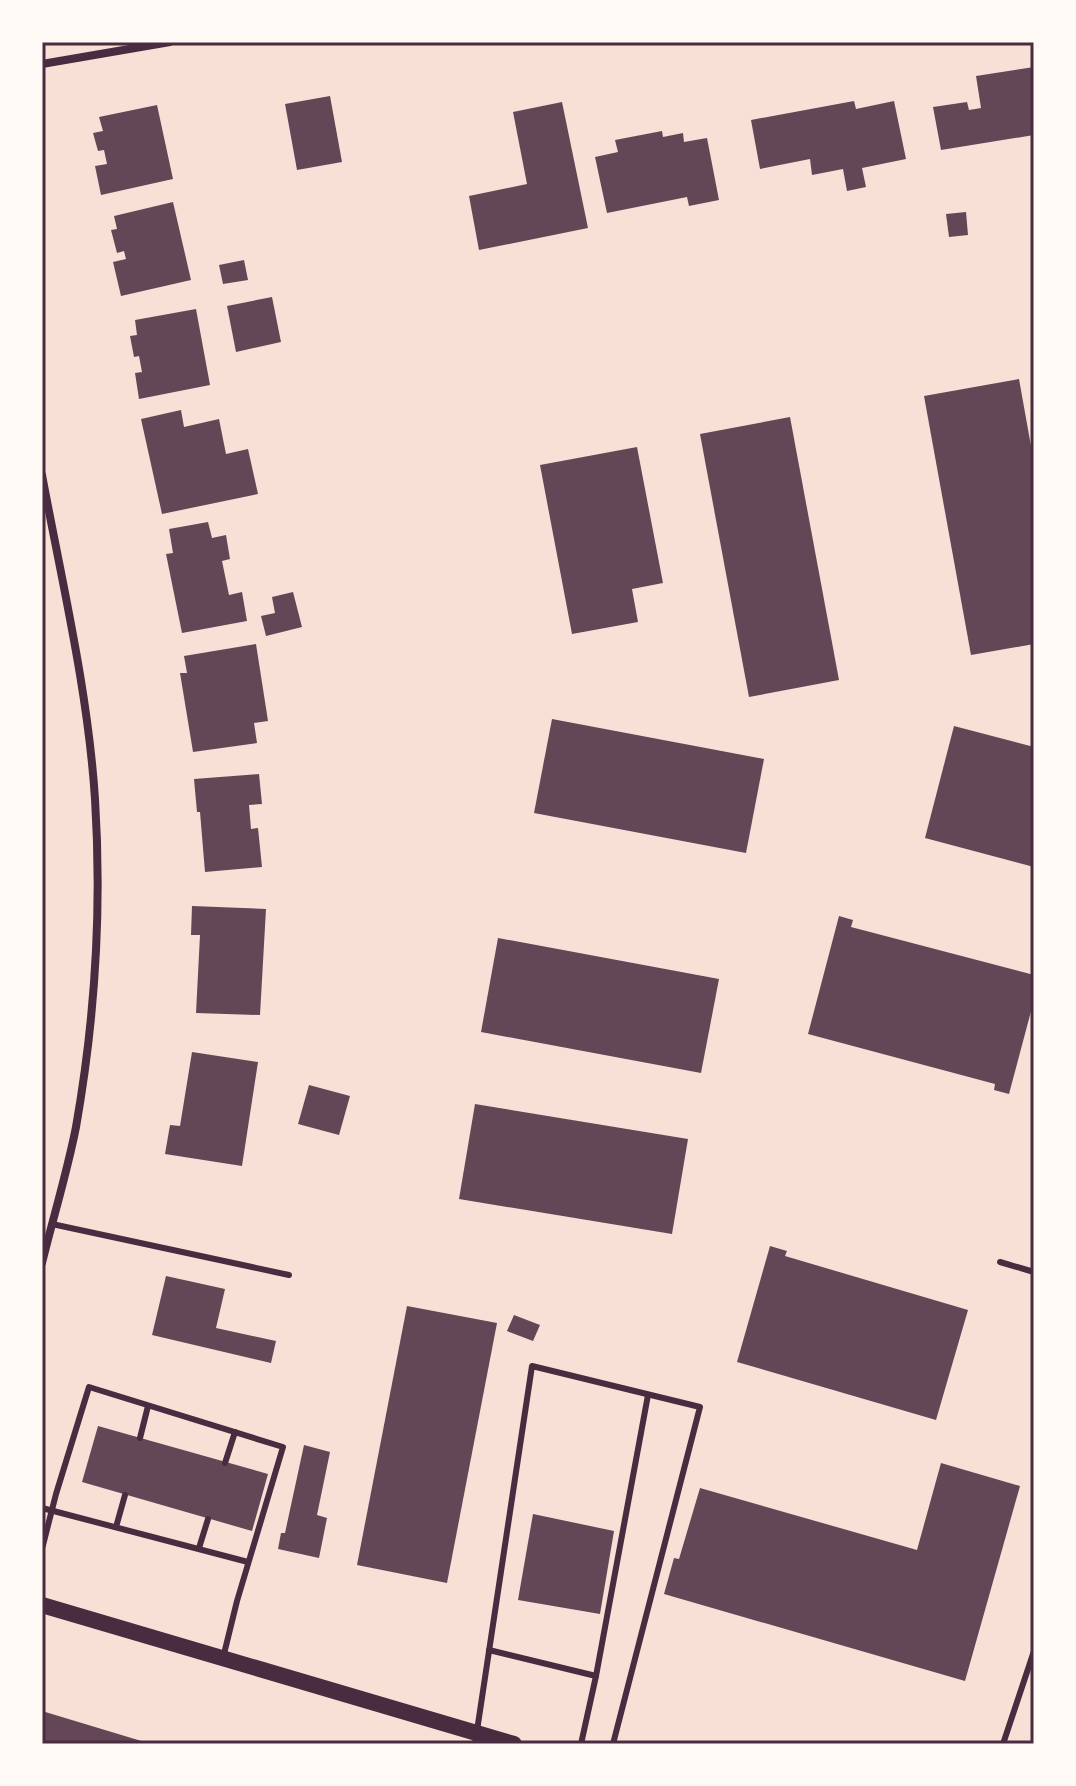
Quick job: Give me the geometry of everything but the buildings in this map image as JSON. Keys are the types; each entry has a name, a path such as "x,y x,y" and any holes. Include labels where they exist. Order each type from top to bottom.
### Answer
{"main road":[{"path":"42,1605 223,1658 476,1739 514,1744"}],"street":[{"path":"42,64 170,42"},
{"path":"42,475 83,698 95,798 98,895 92,1015 84,1071 75,1128 42,1263"}],"lane":[{"path":"52,1224 289,1275"},
{"path":"1000,1262 1034,1272"},
{"path":"476,1739 532,1366 700,1407 613,1744"},
{"path":"42,1549 89,1387 283,1447 223,1658"},
{"path":"581,1744 648,1395"},
{"path":"140,1438 148,1406"},
{"path":"225,1463 235,1432"},
{"path":"116,1527 125,1495"},
{"path":"42,1508 248,1562"},
{"path":"199,1548 208,1519"},
{"path":"489,1650 596,1676"},
{"path":"1003,1744 1034,1651"}]}
